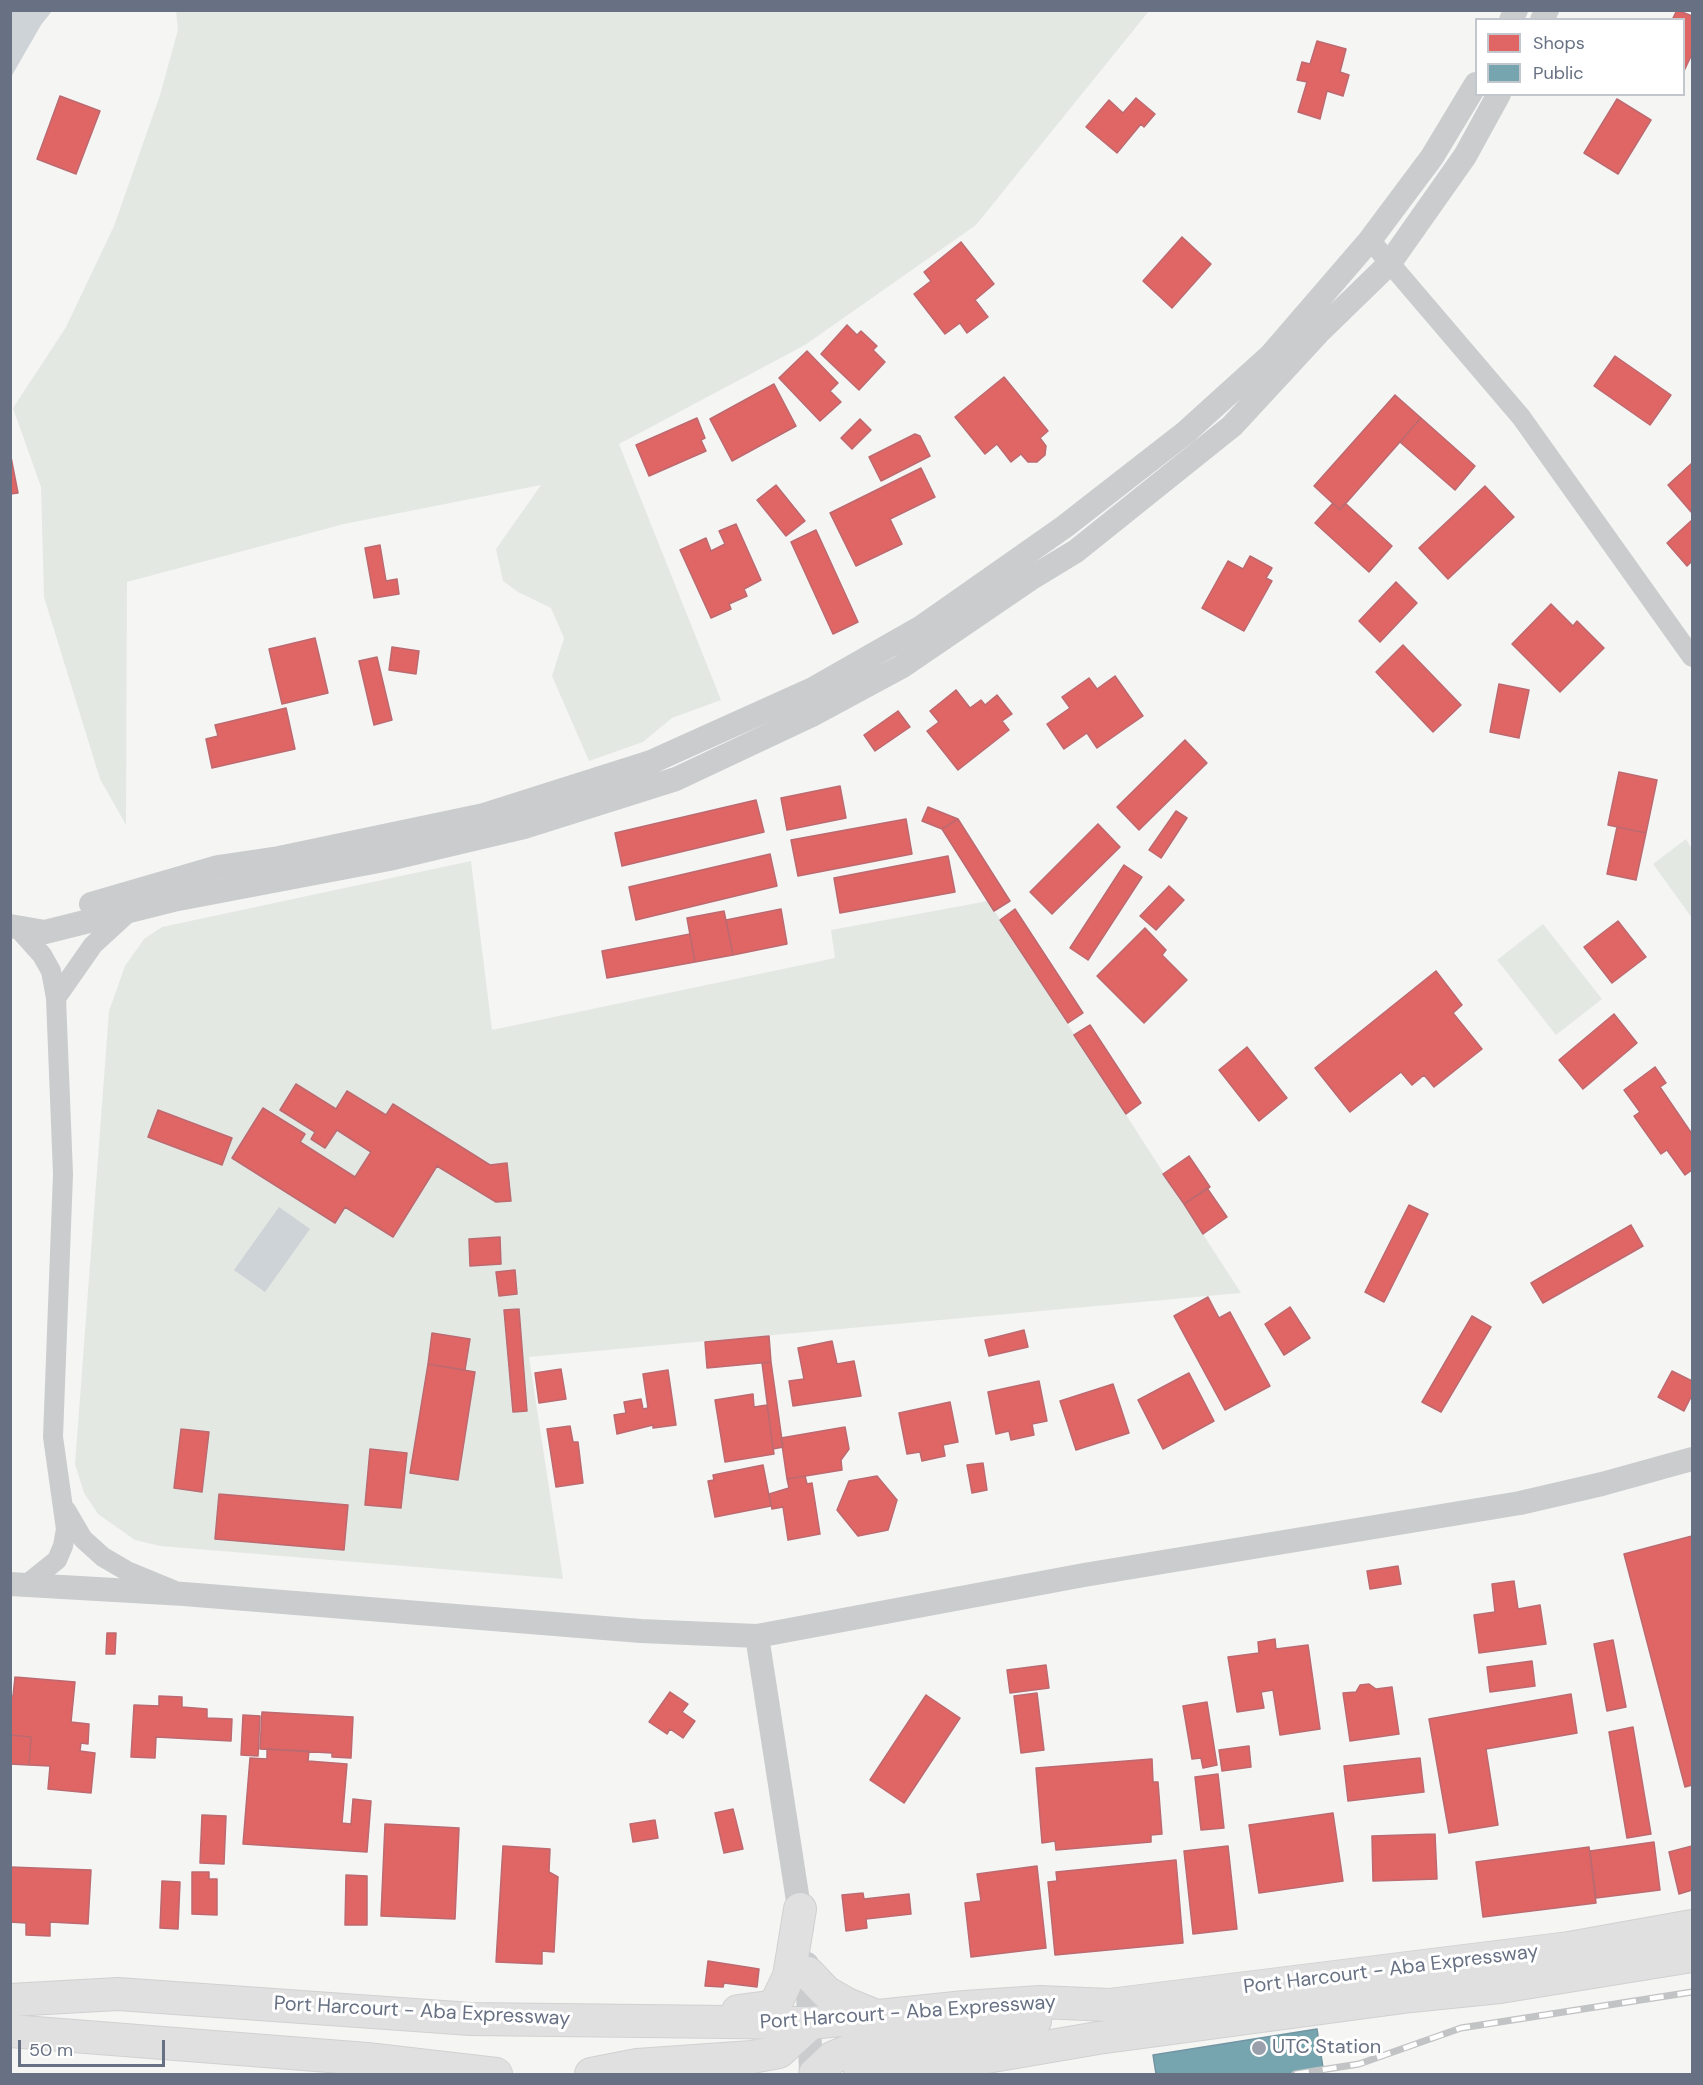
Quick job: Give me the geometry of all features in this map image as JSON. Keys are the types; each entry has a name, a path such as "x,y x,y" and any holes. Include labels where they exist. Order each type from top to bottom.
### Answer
{"highway":[{"path":"670,2022 725,2012 754,2010 769,2007 777,2001 789,1976 800,1909"},
{"name":"Port Harcourt - Aba Expressway","path":"10,2000 118,1994 471,2019 811,2023 879,2018 965,2007 1040,2002 1109,2005 1569,1948 1692,1926"},
{"name":"Port Harcourt - Aba Expressway","path":"860,2074 918,2071 1098,2038 1411,1995 1500,1987 1692,1956"},
{"path":"808,1973 826,1992 879,2018"},
{"path":"10,1986 118,1994"},
{"path":"813,2074 832,2058 865,2044 1047,2020 1109,2005"},
{"path":"591,2074 637,2065 752,2057 779,2052 811,2023"},
{"path":"10,2031 368,2059 496,2074"},
{"path":"10,2041 67,2034"}],"street":[{"path":"13,926 218,867 279,858 484,815 651,762 813,689 920,628 976,590 1186,432 1270,356 1370,240 1432,157 1475,86"},
{"path":"13,926 45,932 131,910 302,874 389,859 524,827 676,779 812,715 900,667 1030,579 1076,551 1232,426 1318,333 1389,264 1465,156 1498,96"},
{"path":"1370,240 1521,417 1692,657"},
{"path":"56,998 93,945 131,910"},
{"path":"13,926 42,955 51,970 56,998 63,1174 53,1437 66,1529 63,1546 57,1560 19,1584"},
{"path":"19,1584 184,1594 630,1630 757,1636 1084,1575 1520,1503 1602,1484 1692,1459"},
{"path":"62,1503 83,1539 103,1557 127,1571 184,1594"},
{"path":"757,1636 800,1909 808,1973 813,2074"}],"shaded area":[{"path":"11,10 52,11 41,25 11,77"},
{"path":"176,10 1149,11 976,225 805,345 619,444 721,700 672,718 643,742 589,761 552,676 564,638 551,608 518,592 503,581 496,549 541,485 344,524 127,582 126,825 100,779 44,597 41,487 13,408 66,327 114,226 160,95 178,30"},
{"path":"1686,839 1692,849 1692,918 1653,864"},
{"path":"471,861 492,1030 835,958 831,930 988,901 1241,1293 529,1357 563,1579 160,1546 135,1540 98,1514 84,1493 75,1464 109,1011 125,966 144,939 162,927"},
{"path":"1543,924 1602,999 1556,1035 1497,960"},
{"path":"279,1207 310,1229 265,1292 234,1270"}],"building: Shops":[{"path":"1677,10 1692,16 1692,54 1685,69 1685,18 1673,18"},
{"path":"1317,41 1346,49 1340,72 1349,75 1343,96 1327,91 1320,119 1298,112 1307,82 1297,80 1302,62 1310,64"},
{"path":"60,96 100,111 76,174 37,159"},
{"path":"1136,98 1155,114 1144,127 1141,124 1117,153 1086,127 1109,100 1123,113"},
{"path":"1617,99 1651,120 1618,174 1584,153"},
{"path":"1182,237 1211,264 1172,308 1143,281"},
{"path":"961,242 994,284 975,300 988,317 967,333 960,323 945,334 914,294 931,281 924,272"},
{"path":"847,325 857,335 861,331 877,346 873,350 885,362 859,390 821,354"},
{"path":"807,351 838,383 830,391 841,402 820,421 779,378"},
{"path":"1615,356 1671,395 1650,425 1594,386"},
{"path":"1004,377 1048,431 1040,438 1046,446 1045,455 1037,462 1028,462 1021,454 1011,462 997,444 985,454 955,417"},
{"path":"774,384 796,426 732,461 710,419"},
{"path":"1395,395 1421,418 1340,510 1314,486"},
{"path":"697,418 705,438 701,440 706,451 649,476 636,445"},
{"path":"1421,418 1475,466 1455,490 1400,442"},
{"path":"860,419 871,430 852,449 841,438"},
{"path":"915,434 920,436 930,456 881,481 869,457"},
{"path":"10,452 18,493 10,494"},
{"path":"1692,463 1692,513 1668,485"},
{"path":"921,468 935,497 890,519 902,544 856,566 830,513"},
{"path":"776,485 805,521 786,536 757,500"},
{"path":"1485,486 1514,517 1448,579 1419,548"},
{"path":"1333,503 1340,510 1345,503 1392,546 1369,572 1315,523"},
{"path":"1692,520 1692,561 1687,566 1667,543"},
{"path":"736,524 761,580 744,589 747,596 729,604 731,609 711,618 680,550 706,538 711,551 725,544 719,531"},
{"path":"816,530 858,622 833,634 791,542"},
{"path":"380,545 386,581 397,579 399,594 374,598 365,548"},
{"path":"1250,556 1272,568 1266,578 1272,581 1244,631 1202,608 1228,561 1243,569"},
{"path":"1396,582 1417,603 1380,642 1359,621"},
{"path":"1551,604 1573,626 1577,621 1604,648 1560,692 1512,644"},
{"path":"315,638 328,693 282,704 269,649"},
{"path":"1403,645 1461,705 1433,732 1376,672"},
{"path":"392,647 419,651 416,674 389,670"},
{"path":"377,657 392,720 374,725 359,661"},
{"path":"1115,676 1143,716 1097,748 1087,733 1064,749 1047,724 1070,708 1062,697 1089,678 1097,689"},
{"path":"1499,684 1529,690 1519,738 1490,732"},
{"path":"956,690 970,708 981,700 985,705 997,695 1012,714 1002,721 1009,730 958,770 927,731 939,722 930,711"},
{"path":"286,708 295,749 212,768 206,739 218,736 215,725"},
{"path":"898,711 910,727 875,751 864,735"},
{"path":"1185,740 1207,763 1139,830 1117,807"},
{"path":"1619,772 1657,780 1646,833 1608,825"},
{"path":"840,786 846,818 787,830 781,798"},
{"path":"756,800 764,832 622,866 615,833"},
{"path":"928,807 958,819 942,829 922,821"},
{"path":"1176,811 1187,818 1161,858 1149,850"},
{"path":"906,819 912,854 798,876 791,840"},
{"path":"958,819 1010,901 994,911 942,829"},
{"path":"1098,824 1120,847 1052,914 1030,892"},
{"path":"1617,827 1646,833 1636,880 1607,874"},
{"path":"770,854 777,886 636,920 629,887"},
{"path":"948,856 955,892 840,913 834,878"},
{"path":"1124,865 1142,877 1088,960 1070,948"},
{"path":"1169,886 1184,900 1156,930 1140,916"},
{"path":"781,909 787,944 733,955 726,920"},
{"path":"1015,909 1083,1013 1068,1023 1000,920"},
{"path":"724,911 733,955 695,962 687,918"},
{"path":"1618,921 1646,957 1612,983 1584,947"},
{"path":"1145,928 1166,950 1162,955 1187,980 1144,1023 1097,976"},
{"path":"690,934 695,962 607,978 602,951"},
{"path":"1436,971 1462,1005 1453,1013 1482,1049 1434,1087 1424,1075 1412,1085 1401,1072 1350,1112 1315,1068"},
{"path":"1614,1014 1637,1043 1583,1089 1559,1060"},
{"path":"1090,1025 1141,1103 1126,1114 1074,1035"},
{"path":"1247,1047 1287,1098 1259,1121 1219,1070"},
{"path":"1655,1067 1666,1083 1660,1087 1692,1134 1692,1170 1685,1175 1667,1150 1661,1154 1634,1116 1640,1112 1624,1090"},
{"path":"296,1084 336,1109 347,1091 386,1115 393,1104 490,1165 507,1163 511,1201 496,1202 437,1166 393,1237 345,1207 335,1223 232,1158 263,1108 305,1134 300,1142 355,1177 371,1152 337,1130 325,1148 311,1139 315,1132 280,1110"},
{"path":"158,1110 232,1138 222,1165 148,1137"},
{"path":"1189,1156 1210,1187 1184,1204 1163,1174"},
{"path":"1207,1188 1227,1217 1203,1234 1184,1204"},
{"path":"1409,1205 1428,1214 1384,1302 1365,1292"},
{"path":"1631,1225 1643,1246 1543,1303 1531,1283"},
{"path":"500,1237 501,1264 470,1266 469,1239"},
{"path":"515,1270 517,1294 499,1296 496,1272"},
{"path":"1208,1297 1219,1318 1230,1312 1270,1386 1225,1410 1174,1316"},
{"path":"1290,1307 1310,1338 1284,1355 1265,1324"},
{"path":"519,1309 527,1411 513,1412 504,1310"},
{"path":"1472,1316 1491,1327 1441,1412 1422,1402"},
{"path":"1024,1330 1028,1347 989,1356 985,1340"},
{"path":"432,1333 470,1339 465,1370 428,1364"},
{"path":"769,1336 771,1362 707,1368 705,1342"},
{"path":"832,1341 837,1364 854,1361 861,1396 793,1406 789,1381 804,1379 798,1348"},
{"path":"771,1362 783,1447 773,1449 762,1363"},
{"path":"428,1364 475,1372 458,1480 410,1473"},
{"path":"561,1369 566,1399 539,1403 535,1373"},
{"path":"668,1370 676,1425 653,1428 653,1425 617,1434 614,1415 626,1413 624,1402 641,1399 643,1409 648,1408 643,1374"},
{"path":"1672,1371 1692,1381 1692,1395 1684,1411 1658,1397"},
{"path":"1189,1373 1214,1421 1163,1449 1138,1400"},
{"path":"1039,1381 1047,1421 1032,1424 1034,1435 1011,1440 1009,1431 996,1434 988,1392"},
{"path":"1113,1384 1129,1433 1076,1450 1060,1401"},
{"path":"753,1394 754,1407 767,1405 774,1454 725,1462 715,1400"},
{"path":"950,1402 958,1442 943,1445 945,1456 922,1461 920,1452 907,1454 899,1413"},
{"path":"570,1426 573,1442 578,1442 583,1483 556,1487 547,1429"},
{"path":"845,1427 849,1449 841,1460 842,1470 787,1479 781,1438"},
{"path":"181,1429 209,1432 202,1492 174,1488"},
{"path":"370,1449 407,1453 401,1508 365,1505"},
{"path":"983,1463 987,1490 972,1493 967,1465"},
{"path":"763,1465 771,1506 715,1517 708,1481 714,1480 713,1475"},
{"path":"805,1476 807,1484 812,1483 820,1534 788,1540 783,1507 772,1509 769,1494 789,1488 787,1479"},
{"path":"877,1476 897,1500 888,1530 858,1536 837,1510 849,1481"},
{"path":"219,1494 348,1505 344,1550 215,1539"},
{"path":"1692,1536 1692,1785 1685,1787 1624,1554"},
{"path":"1398,1566 1401,1584 1370,1589 1367,1571"},
{"path":"1514,1581 1518,1609 1540,1605 1546,1644 1479,1653 1474,1615 1495,1612 1492,1584"},
{"path":"107,1633 116,1633 115,1654 106,1654"},
{"path":"1275,1639 1276,1649 1308,1645 1320,1729 1280,1735 1273,1690 1261,1692 1264,1708 1237,1712 1228,1657 1259,1653 1258,1642"},
{"path":"1613,1640 1626,1707 1607,1711 1594,1644"},
{"path":"1532,1661 1535,1686 1490,1692 1487,1667"},
{"path":"1046,1665 1049,1688 1010,1693 1007,1670"},
{"path":"15,1677 75,1682 71,1722 89,1724 88,1744 81,1743 80,1751 95,1753 91,1793 48,1789 50,1766 29,1765 31,1737 10,1735 10,1696 13,1696"},
{"path":"1369,1684 1376,1689 1392,1687 1399,1734 1350,1741 1343,1693 1356,1692 1360,1685"},
{"path":"670,1692 688,1704 682,1712 695,1721 683,1738 670,1729 667,1734 649,1722"},
{"path":"1037,1693 1044,1750 1021,1753 1014,1696"},
{"path":"1571,1694 1577,1733 1486,1749 1498,1825 1449,1833 1429,1719"},
{"path":"926,1695 960,1718 904,1803 870,1780"},
{"path":"159,1696 182,1697 182,1707 207,1709 207,1718 232,1719 231,1741 156,1737 155,1758 131,1757 134,1705 159,1706"},
{"path":"1207,1702 1217,1765 1203,1768 1201,1758 1192,1759 1183,1706"},
{"path":"262,1712 353,1717 351,1758 332,1757 332,1753 260,1749"},
{"path":"243,1715 260,1716 258,1756 241,1755"},
{"path":"1633,1727 1651,1834 1627,1838 1609,1732"},
{"path":"10,1735 31,1737 29,1765 10,1764"},
{"path":"1249,1746 1251,1767 1222,1771 1219,1750"},
{"path":"267,1749 309,1751 308,1761 347,1764 342,1823 351,1824 353,1799 371,1801 367,1852 243,1844 250,1758 267,1759"},
{"path":"1420,1758 1424,1792 1348,1801 1344,1766"},
{"path":"1152,1759 1153,1782 1158,1782 1162,1834 1151,1835 1151,1842 1056,1850 1055,1841 1042,1843 1036,1768"},
{"path":"1218,1774 1224,1828 1201,1830 1195,1777"},
{"path":"733,1809 743,1849 724,1853 715,1813"},
{"path":"1333,1813 1343,1881 1259,1893 1249,1825"},
{"path":"202,1815 226,1816 224,1864 200,1863"},
{"path":"655,1820 658,1838 633,1842 630,1824"},
{"path":"385,1824 459,1828 455,1919 381,1916"},
{"path":"1435,1834 1437,1879 1373,1881 1372,1836"},
{"path":"1654,1842 1660,1890 1596,1898 1590,1851"},
{"path":"503,1846 550,1849 549,1872 558,1877 554,1952 542,1951 542,1964 496,1962"},
{"path":"1228,1846 1237,1929 1193,1934 1184,1851"},
{"path":"1692,1846 1692,1890 1679,1894 1669,1852"},
{"path":"1589,1847 1596,1903 1483,1917 1476,1862"},
{"path":"1176,1860 1183,1943 1055,1955 1048,1882 1057,1881 1056,1872"},
{"path":"1037,1866 1046,1948 971,1957 965,1903 981,1901 977,1874"},
{"path":"10,1867 91,1870 88,1924 50,1922 50,1936 26,1935 26,1923 10,1922"},
{"path":"192,1872 209,1872 209,1879 217,1879 217,1915 192,1914"},
{"path":"346,1875 367,1876 367,1925 345,1925"},
{"path":"162,1881 180,1882 178,1929 160,1928"},
{"path":"863,1893 864,1899 909,1894 911,1914 866,1919 867,1928 846,1931 842,1895"},
{"path":"708,1961 759,1969 757,1987 724,1983 723,1987 705,1986"}],"building: Public":[{"name":"UTC Station","path":"1317,2029 1324,2074 1156,2074 1153,2055"}],"railway":[{"path":"1295,2074 1359,2064 1461,2028 1692,1992"}],"place":[{"name":"UTC Station","path":"1259,2048"}]}
